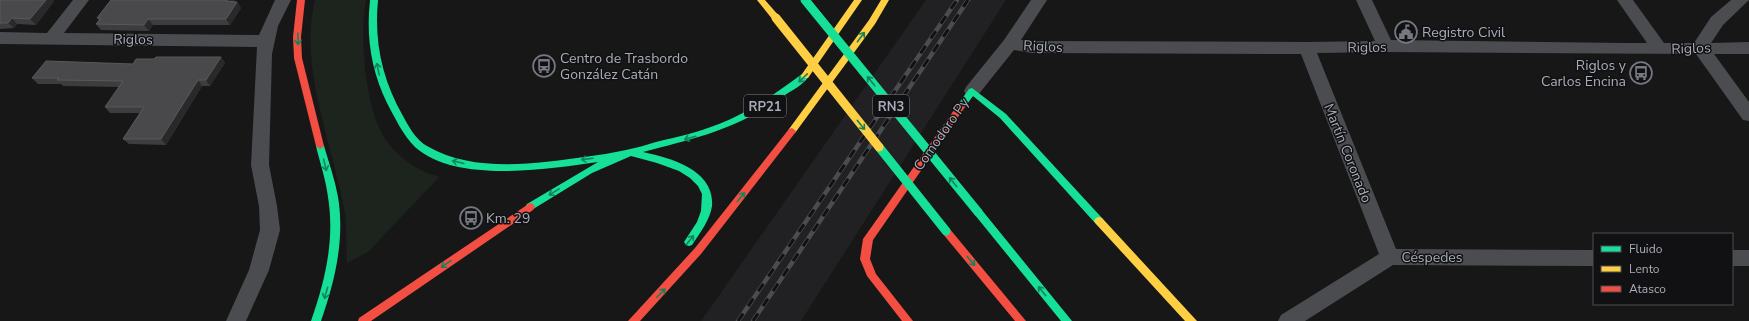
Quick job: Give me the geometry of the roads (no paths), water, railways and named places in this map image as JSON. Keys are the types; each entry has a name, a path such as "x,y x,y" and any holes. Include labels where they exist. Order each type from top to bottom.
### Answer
{"main road":[{"path":"301,0 297,37 298,58 333,197 336,224 334,255 327,294 316,321"},
{"path":"374,0 372,12 373,47 380,76 409,134 423,148 460,163 519,167 628,154 648,156 682,168 696,177 703,186 708,197 705,218 701,227 683,249"},
{"name":"RN3","path":"761,0 946,231 1021,321"},
{"name":"RN3","path":"805,0 1067,321"},
{"name":"RP21","path":"363,321 529,208 599,166 628,154 692,137 724,126 752,113 777,98 808,74 858,0"},
{"name":"RP21","path":"633,321 670,284 758,176 872,22 885,0"},
{"path":"972,91 1003,116 1192,321"},
{"name":"Comodoro Py","path":"908,321 872,276 864,259 868,239 972,91"}],"street":[{"path":"52,38 81,0"},
{"path":"236,321 259,270 270,230 268,206 260,165 265,40 282,0"},
{"name":"Comodoro Py","path":"972,91 1010,44 1039,0"},
{"path":"1364,0 1386,46"},
{"path":"1625,0 1660,49"},
{"path":"1740,0 1717,21 1700,48 1749,115"},
{"name":"Riglos","path":"0,38 265,40"},
{"name":"Riglos","path":"1010,44 1032,47 1307,48 1386,46 1660,49 1749,48"},
{"name":"Martín Coronado","path":"1307,48 1390,257"},
{"name":"Céspedes","path":"1288,321 1390,257 1593,258"},
{"path":"1733,258 1749,258"}],"railway":[{"path":"738,321 957,0"},
{"path":"753,321 968,0"}],"place":[{"name":"Registro Civil","path":"1406,32"},
{"name":"Centro de Trasbordo González Catán","path":"544,66"},
{"name":"Riglos y Carlos Encina","path":"1641,73"},
{"name":"Km. 29","path":"471,218"}]}
